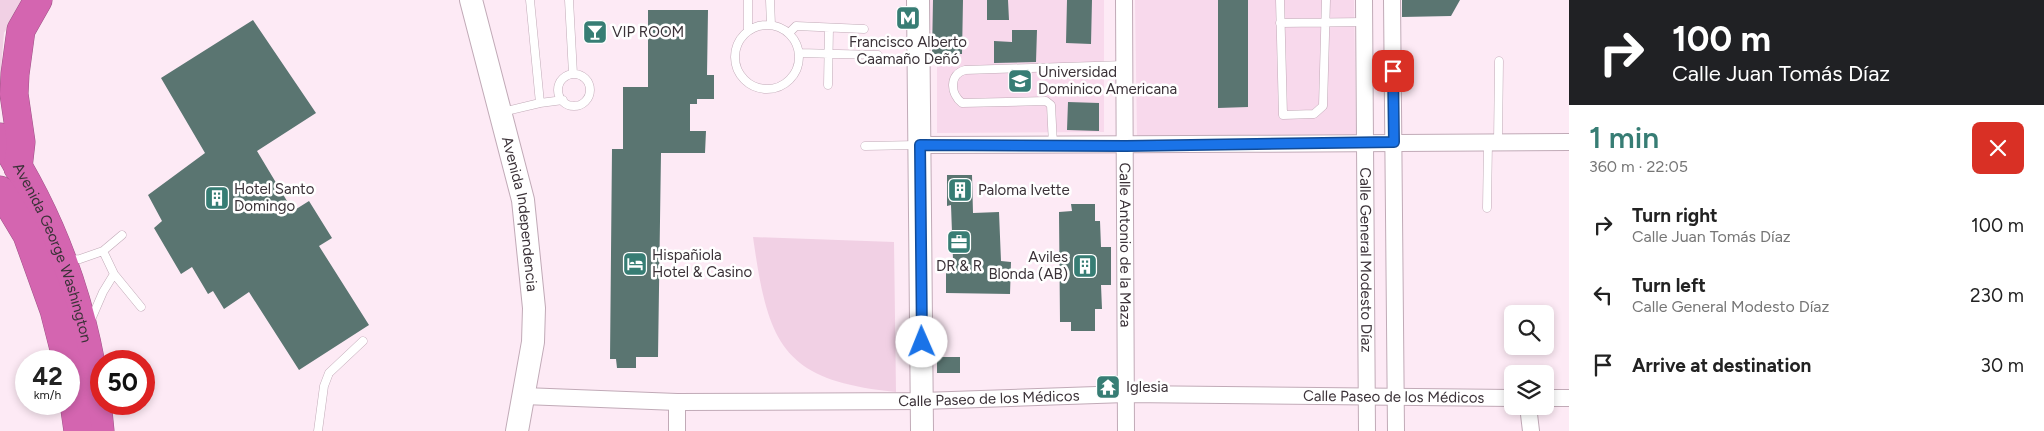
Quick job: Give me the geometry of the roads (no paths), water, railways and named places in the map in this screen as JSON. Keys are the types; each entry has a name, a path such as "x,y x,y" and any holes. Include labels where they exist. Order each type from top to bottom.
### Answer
{"highway":[{"path":"18,168 20,142 14,94 15,74 21,30 38,0"},
{"name":"Avenida George Washington","path":"0,137 18,168 64,261 86,331 96,387 100,431"},
{"name":"Avenida George Washington","path":"0,190 27,235 54,310 64,350"},
{"path":"76,415 78,431"}],"main road":[{"name":"Avenida Independencia","path":"471,0 523,200 534,308 533,342 517,431"},
{"path":"918,0 922,431"}],"street":[{"name":"Calle Antonio de la Maza","path":"1124,0 1126,65 1126,431"},
{"name":"Calle General Modesto Díaz","path":"1364,0 1367,431"},
{"name":"Calle General Modesto Díaz","path":"1392,0 1396,431"},
{"path":"920,145 1126,146 1366,142 1569,142"},
{"name":"Calle Paseo de los Médicos","path":"524,396 677,402 922,401 1126,394 1504,398"},
{"path":"1554,398 1569,398"},
{"path":"677,402 677,431"},
{"path":"1529,415 1530,431"}],"lane":[{"path":"530,0 540,103"},
{"path":"569,0 573,74"},
{"path":"748,0 748,31"},
{"path":"770,0 771,25"},
{"path":"1280,0 1282,115 1314,114 1323,106 1326,0"},
{"path":"1280,23 1365,22"},
{"path":"771,25 789,33 796,42 799,53 797,68 791,82 771,89 760,89 749,84 740,75 736,64 735,52 740,40 748,31 759,26 771,25"},
{"path":"789,33 796,26 864,29"},
{"path":"828,85 829,28"},
{"path":"799,53 878,55"},
{"path":"1487,208 1499,60"},
{"path":"1053,145 1051,105 1046,101 962,103 954,94 954,78 956,74 965,70 1126,65"},
{"path":"500,113 540,103 563,100 576,106 585,101 590,93 586,79 573,74 568,75 561,82 559,91 563,100"},
{"path":"865,146 920,145"},
{"path":"64,261 80,259 102,251 122,236"},
{"path":"102,251 114,274 141,307"},
{"path":"86,331 103,292 114,274"},
{"path":"318,431 324,386 329,373 363,340"}],"place":[{"name":"Francisco Alberto Caamaño Deñó","path":"908,18"},
{"name":"VIP ROOM","path":"595,32"},
{"name":"Universidad Dominico Americana","path":"1020,81"},
{"name":"Paloma Ivette","path":"960,190"},
{"name":"Hotel Santo Domingo","path":"217,198"},
{"name":"DR & R","path":"959,242"},
{"name":"Hispañiola Hotel & Casino","path":"635,264"},
{"name":"Aviles Blonda (AB)","path":"1085,266"},
{"name":"Iglesia","path":"1108,387"}]}
